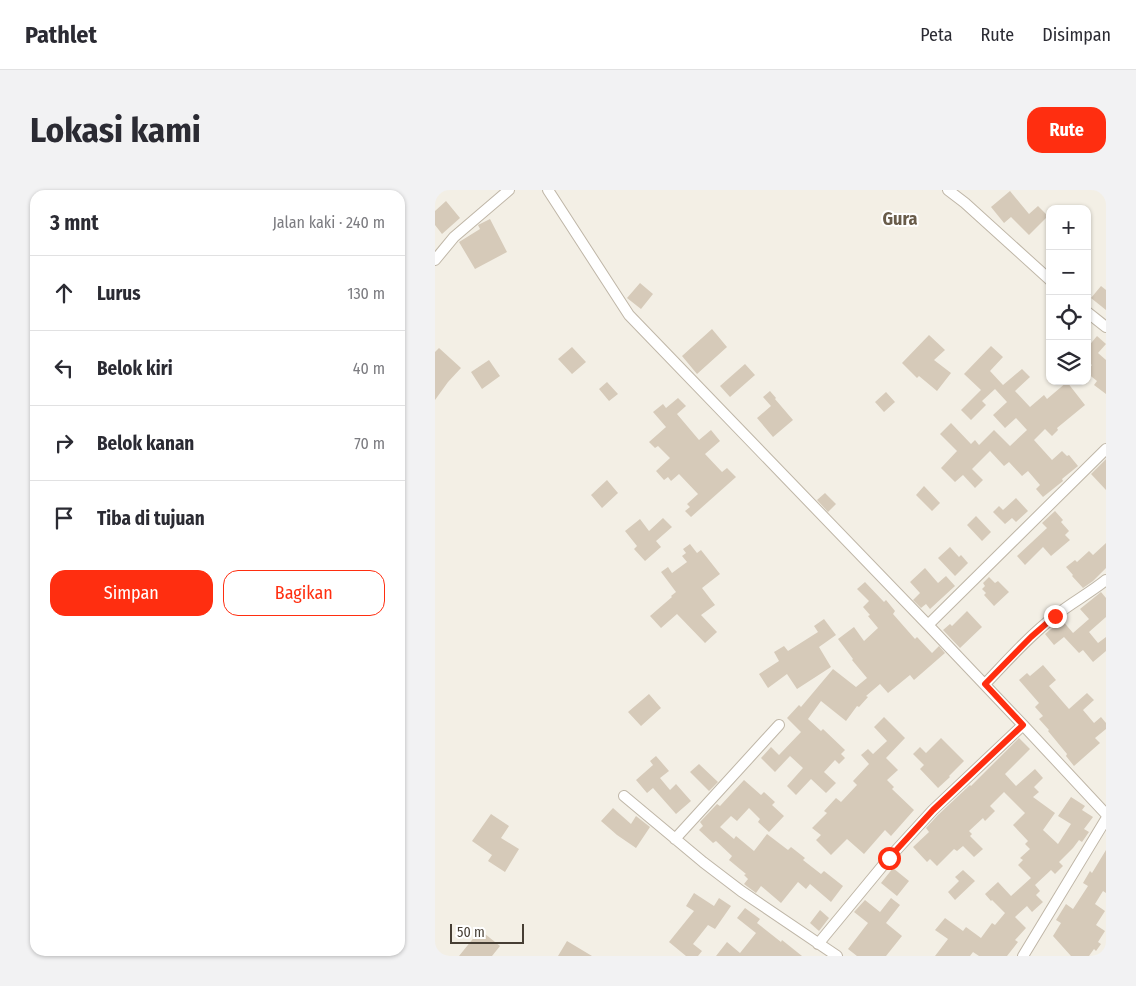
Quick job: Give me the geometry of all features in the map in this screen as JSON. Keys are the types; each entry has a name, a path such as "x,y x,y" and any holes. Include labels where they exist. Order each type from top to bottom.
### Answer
{"street":[{"path":"435,260 454,237 509,190"},
{"path":"548,190 629,315 985,684 1106,814"},
{"path":"948,190 1046,276"},
{"path":"1091,315 1106,328"},
{"path":"928,625 1106,449"},
{"path":"985,684 1043,626 1106,580"},
{"path":"675,839 779,725"},
{"path":"819,944 889,858 933,810 1023,725"},
{"path":"624,796 741,892 837,956"},
{"path":"1023,956 1106,819"}],"building":[{"path":"1010,191 1029,214 1038,206 1046,214 1046,218 1029,235 1011,217 1004,223 991,207"},
{"path":"446,201 460,218 442,234 435,225 435,211"},
{"path":"490,219 507,252 475,269 459,242 480,229 478,225"},
{"path":"640,283 653,294 641,309 627,298"},
{"path":"1101,286 1106,290 1106,310 1091,298"},
{"path":"712,329 727,347 697,374 682,356"},
{"path":"929,335 945,350 934,360 951,373 937,391 919,376 917,378 902,363"},
{"path":"1097,336 1106,344 1098,353 1106,360 1106,394 1094,385 1097,381 1091,376 1091,343"},
{"path":"991,346 1003,357 990,371 1003,385 1022,369 1030,377 1015,391 1030,407 1044,395 1047,399 1063,385 1069,385 1085,405 1057,428 1058,430 1052,436 1045,429 1034,440 1052,460 1062,451 1067,456 1069,455 1078,466 1043,497 1036,489 1040,485 1028,471 1022,476 1009,462 1004,466 990,451 972,469 983,480 975,488 963,475 955,482 941,468 957,451 940,434 951,423 971,444 975,440 979,445 994,430 1010,446 1027,430 1016,418 1005,428 993,415 1007,402 995,389 982,401 986,405 971,420 961,410 981,390 964,374"},
{"path":"572,347 586,362 572,374 558,359"},
{"path":"439,348 461,368 435,400 435,352"},
{"path":"489,360 500,376 482,389 471,372"},
{"path":"745,364 755,375 730,397 720,386"},
{"path":"607,382 618,394 609,401 599,389"},
{"path":"770,391 793,420 773,437 757,418 771,406 763,397"},
{"path":"886,392 895,402 884,412 875,402"},
{"path":"678,398 686,406 677,414 699,440 711,430 720,441 705,454 722,472 727,468 736,477 691,517 685,511 690,507 687,504 698,494 679,474 671,481 668,477 664,480 656,471 670,458 658,446 655,448 649,442 666,427 653,412 663,404 666,408"},
{"path":"1106,459 1106,490 1091,474"},
{"path":"607,480 618,493 602,508 591,495"},
{"path":"924,486 940,503 932,511 916,495"},
{"path":"825,493 836,504 828,512 817,500"},
{"path":"1016,498 1028,511 1016,522 1012,518 1005,524 993,512 999,506 1003,510"},
{"path":"1055,511 1069,531 1065,535 1070,540 1051,556 1043,547 1025,565 1017,556 1047,528 1042,523"},
{"path":"976,516 991,532 982,541 967,525"},
{"path":"663,518 672,527 656,541 661,547 645,561 634,549 637,546 625,531 640,519 649,531"},
{"path":"1106,543 1106,568 1083,588 1066,567 1075,560 1077,562 1089,551 1093,555"},
{"path":"690,544 697,553 701,550 720,574 702,588 715,605 701,615 717,632 705,643 677,614 661,628 650,616 676,592 661,572 668,567 672,573 687,562 682,556 686,553 683,549"},
{"path":"950,547 968,563 955,576 938,558"},
{"path":"925,568 938,583 946,576 955,586 930,609 926,604 921,608 913,600 920,593 910,582"},
{"path":"989,577 995,583 998,581 1009,592 994,606 984,595 986,593 982,589 985,586 983,583"},
{"path":"865,582 884,602 886,600 895,611 893,614 915,639 917,637 932,653 939,646 945,653 914,680 910,675 888,693 880,684 866,696 868,697 859,707 857,706 846,721 821,701 808,719 821,731 823,729 845,750 841,754 845,758 839,764 835,760 824,772 836,783 826,793 811,779 796,795 787,786 803,768 790,756 775,772 761,758 771,747 779,755 801,732 787,718 799,705 801,707 833,669 856,687 867,678 838,639 854,627 864,641 878,628 863,607 869,601 857,589"},
{"path":"1101,592 1106,598 1106,617 1089,632 1098,643 1106,637 1106,651 1093,662 1083,650 1079,653 1064,637 1054,645 1045,634 1062,620 1073,633 1089,619 1080,609"},
{"path":"967,611 982,627 960,648 943,630 950,624 952,626"},
{"path":"824,619 836,635 819,647 831,667 797,689 787,674 768,688 759,674 779,661 774,652 784,646 788,651 818,632 814,626"},
{"path":"1043,665 1056,680 1049,686 1069,709 1087,693 1094,700 1083,710 1094,723 1101,717 1106,723 1106,729 1095,738 1100,743 1074,766 1066,756 1067,754 1039,719 1043,716 1035,707 1039,703 1019,680 1027,673 1030,676"},
{"path":"649,694 661,708 641,726 628,712"},
{"path":"884,717 905,738 886,758 898,770 887,780 894,787 892,789 914,810 891,836 885,830 864,854 847,839 831,855 816,840 821,835 812,828 827,813 824,811 836,798 841,802 857,785 853,781 869,764 861,755 868,749 873,754 887,741 874,727"},
{"path":"941,738 964,761 938,788 920,769 924,765 913,754 920,747 926,753"},
{"path":"1019,738 1030,749 1005,774 1016,786 1035,769 1043,778 1034,787 1039,792 1033,797 1055,813 1043,830 1058,844 1071,824 1058,816 1071,797 1085,806 1082,810 1093,817 1084,829 1089,832 1082,842 1079,840 1059,862 1063,866 1055,874 1051,870 1035,885 1040,891 1036,895 1043,902 1032,912 1027,906 1015,917 1026,928 1015,940 1018,942 1007,956 979,956 973,952 970,956 935,956 948,939 935,930 945,918 963,931 966,927 981,938 992,923 995,925 1005,913 985,894 998,882 1011,896 1031,878 1018,865 1023,860 1020,858 1030,849 1025,844 1028,841 1013,825 1025,813 1004,792 990,806 995,811 985,821 983,818 969,831 972,834 970,836 983,849 974,857 963,846 957,851 954,849 937,866 930,859 927,862 913,847 929,832 926,828 938,815 971,786"},
{"path":"656,756 669,771 660,778 670,790 676,784 691,801 676,814 653,788 647,793 636,780 653,765 650,761"},
{"path":"699,764 718,782 709,791 690,772"},
{"path":"744,780 761,795 764,792 775,802 772,805 784,816 769,832 758,822 760,819 749,808 737,821 731,816 720,827 734,839 736,836 754,851 767,834 788,850 791,847 805,858 803,860 821,874 824,871 843,886 831,902 810,884 806,889 798,882 781,903 761,886 756,893 744,884 748,879 744,875 746,874 729,860 732,856 716,841 713,843 699,830 703,826 700,822 717,804 720,806"},
{"path":"613,808 631,824 636,816 650,827 636,848 601,821"},
{"path":"491,814 509,826 501,838 519,849 505,872 488,861 492,855 472,841"},
{"path":"1106,850 1106,893 1103,891 1095,904 1105,911 1096,925 1105,931 1098,942 1101,944 1089,956 1071,956 1053,936 1061,923 1056,920 1066,904 1073,909 1088,886 1083,883 1090,871 1092,873"},
{"path":"893,868 909,881 897,896 881,883"},
{"path":"963,870 975,881 955,900 948,892 959,881 955,877"},
{"path":"694,893 714,906 719,898 731,906 715,929 708,925 693,944 702,951 698,956 686,956 669,942 694,911 686,906"},
{"path":"891,898 900,905 886,923 902,936 886,956 857,956 848,949 868,923 854,912 865,900 880,912"},
{"path":"745,908 760,919 757,923 802,956 716,956 727,942 740,953 756,933 737,918"},
{"path":"820,910 829,918 819,931 810,923"},
{"path":"480,930 500,946 492,956 459,956"},
{"path":"567,941 592,956 558,956"}],"district":[{"name":"Gura","path":"900,219"}],"route":[{"path":"889,858 933,810 1023,725 985,684 1031,637 1055,616"}]}
